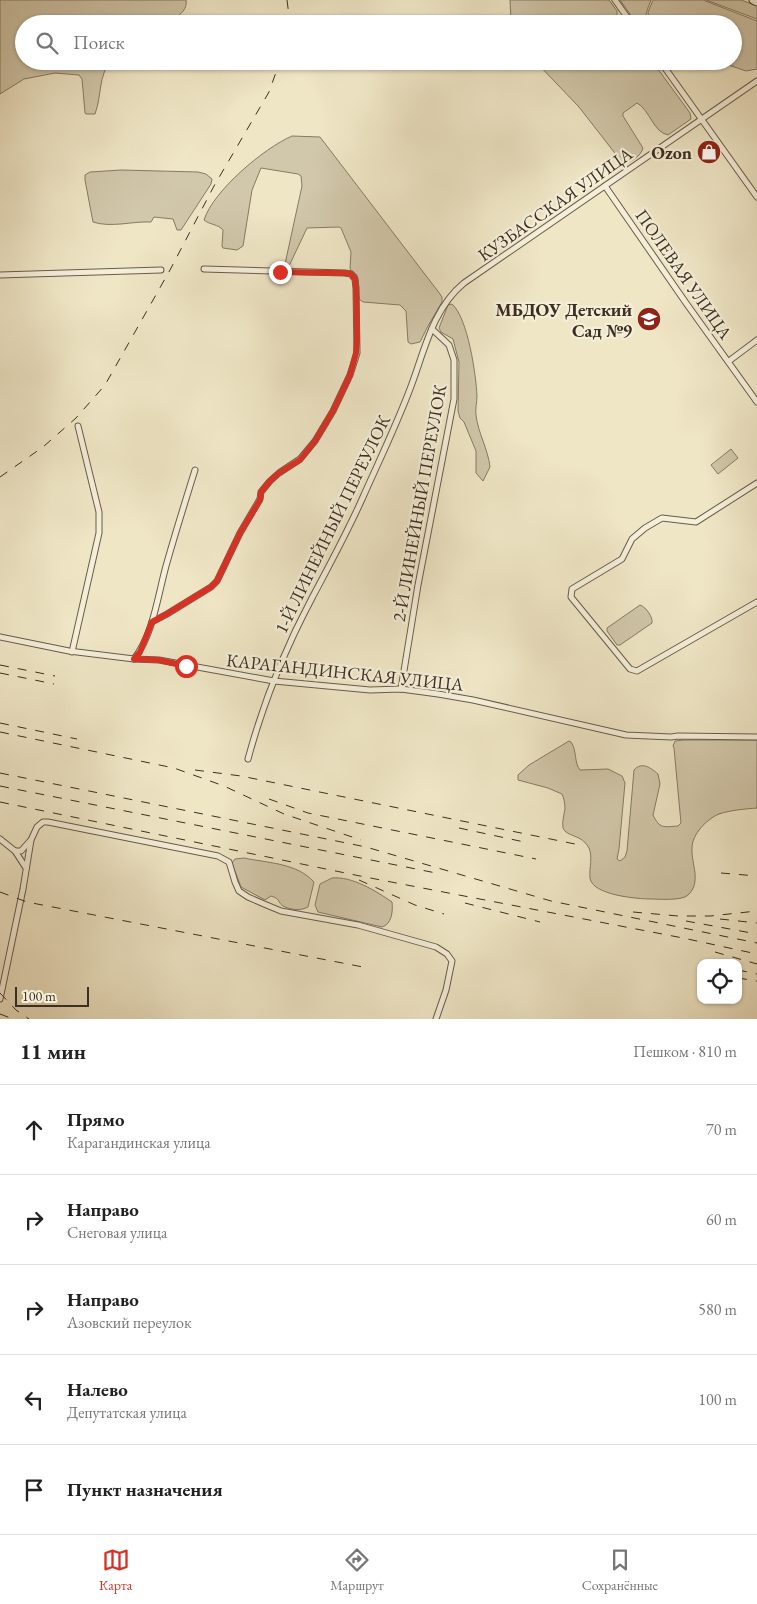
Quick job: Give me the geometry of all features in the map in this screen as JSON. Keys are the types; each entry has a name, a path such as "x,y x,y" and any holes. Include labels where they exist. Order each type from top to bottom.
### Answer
{"main road":[{"path":"752,0 757,2"}],"street":[{"path":"615,0 626,15"},
{"path":"667,70 757,198"},
{"name":"КУЗБАССКАЯ УЛИЦА","path":"432,329 455,291 464,283 757,81"},
{"name":"ПОЛЕВАЯ УЛИЦА","path":"605,186 757,402"},
{"path":"152,622 211,587 217,581 240,533 260,500 261,492 279,473 300,460 315,441 333,411 350,375 356,353 355,279 351,274 204,269"},
{"path":"0,275 161,270"},
{"name":"1-Й ЛИНЕЙНЫЙ ПЕРЕУЛОК","path":"248,759 259,718 274,681 311,599 357,511 411,389 423,349 432,329"},
{"name":"2-Й ЛИНЕЙНЫЙ ПЕРЕУЛОК","path":"401,689 418,584 454,399 454,360 450,346 432,329"},
{"path":"728,361 757,340"},
{"path":"72,652 99,532 99,512 78,426"},
{"path":"134,659 140,652 152,622 175,534 195,470"},
{"path":"757,483 696,522 662,518 632,539 622,559 572,589 571,596 594,627 630,669 637,671 757,602"},
{"name":"КАРАГАНДИНСКАЯ УЛИЦА","path":"0,637 72,652 159,660 274,681 370,690 401,689 473,700 626,735 670,737 757,736"},
{"path":"15,852 21,851 43,822 48,822 218,856 229,862 239,891 280,911 358,925 436,947 447,954 452,961 446,990 436,1019"},
{"path":"0,838 15,852 26,869"},
{"path":"0,999 31,840"}],"shaded area":[{"path":"0,0 186,0 185,8 180,15 15,15 15,70 106,70 95,114 85,113 82,79 79,75 55,73 24,79 0,94"},
{"path":"510,0 609,0 617,11 617,15 511,15"},
{"path":"620,0 651,0 646,15 631,15"},
{"path":"653,0 703,0 742,15 648,15"},
{"path":"706,0 741,0 757,6 757,19"},
{"path":"742,15 757,21 757,69 746,71 742,70"},
{"path":"544,70 659,70 690,113 691,119 668,135 659,130 637,103 623,113 623,116 643,148 638,156 625,164 579,107"},
{"path":"292,136 320,137 442,297 442,302 420,342 411,344 408,342 406,311 400,305 363,302 359,299 357,275 350,269 351,252 341,228 307,228 290,264 285,264 302,186 301,176 298,174 261,168 252,190 243,246 237,250 223,248 223,230 204,220 209,209 228,184 254,160"},
{"path":"121,170 198,172 206,174 212,179 211,184 181,230 177,230 173,219 154,217 151,222 100,224 93,222 85,175 90,172"},
{"path":"452,304 463,321 473,361 477,396 476,415 490,467 483,481 476,473 476,451 458,411 459,362 453,339 441,332 439,328 448,305"},
{"path":"731,449 738,458 718,474 711,465"},
{"path":"640,605 649,613 652,623 620,645 617,645 607,631 607,628"},
{"path":"757,740 757,808 719,814 710,819 697,832 692,848 695,879 692,890 685,897 644,899 616,895 598,888 590,878 591,855 589,848 586,843 567,833 563,828 565,807 562,794 518,780 518,775 529,765 569,741 573,745 580,770 608,769 622,776 625,783 617,859 620,861 625,857 627,851 634,770 637,767 646,766 658,774 660,784 653,815 658,823 665,827 678,826 681,823 673,746 675,741"},
{"path":"244,858 291,867 307,876 314,882 308,907 299,909 289,908 283,906 274,897 271,896 265,900 241,887 232,863 235,859"},
{"path":"332,878 348,879 356,882 392,902 392,913 388,923 382,927 318,912 315,905 320,884"}],"railway":[{"path":"287,0 289,15"},
{"path":"0,477 43,447 76,418 105,385 170,270 214,186 269,92 277,70"},
{"path":"0,665 55,676"},
{"path":"0,673 54,684"},
{"path":"0,723 77,739"},
{"path":"0,732 174,768 224,786 284,814 361,840"},
{"path":"195,770 241,776 575,844"},
{"path":"0,773 366,847 551,901 757,943"},
{"path":"0,786 436,873"},
{"path":"269,799 308,813 536,859"},
{"path":"0,802 360,876 757,954"},
{"path":"459,828 529,843"},
{"path":"721,873 757,876"},
{"path":"359,880 415,905 444,914"},
{"path":"0,892 27,902 363,967"},
{"path":"465,903 540,922"},
{"path":"633,912 678,916 710,916 757,911"},
{"path":"720,919 757,923"},
{"path":"686,921 757,934"},
{"path":"715,952 757,964"},
{"path":"742,971 757,974"},
{"path":"742,979 757,981"},
{"path":"0,993 16,1010 29,1019"},
{"path":"0,1014 13,1019"}],"place":[{"name":"Ozon","path":"709,152"},
{"name":"МБДОУ Детский Сад №9","path":"649,319"}],"route":[{"path":"186,666 159,660 134,659 140,652 152,622 211,587 217,581 240,533 260,500 261,492 279,473 300,460 315,441 333,411 354,363 357,340 356,288 355,279 351,274 280,272"}]}
